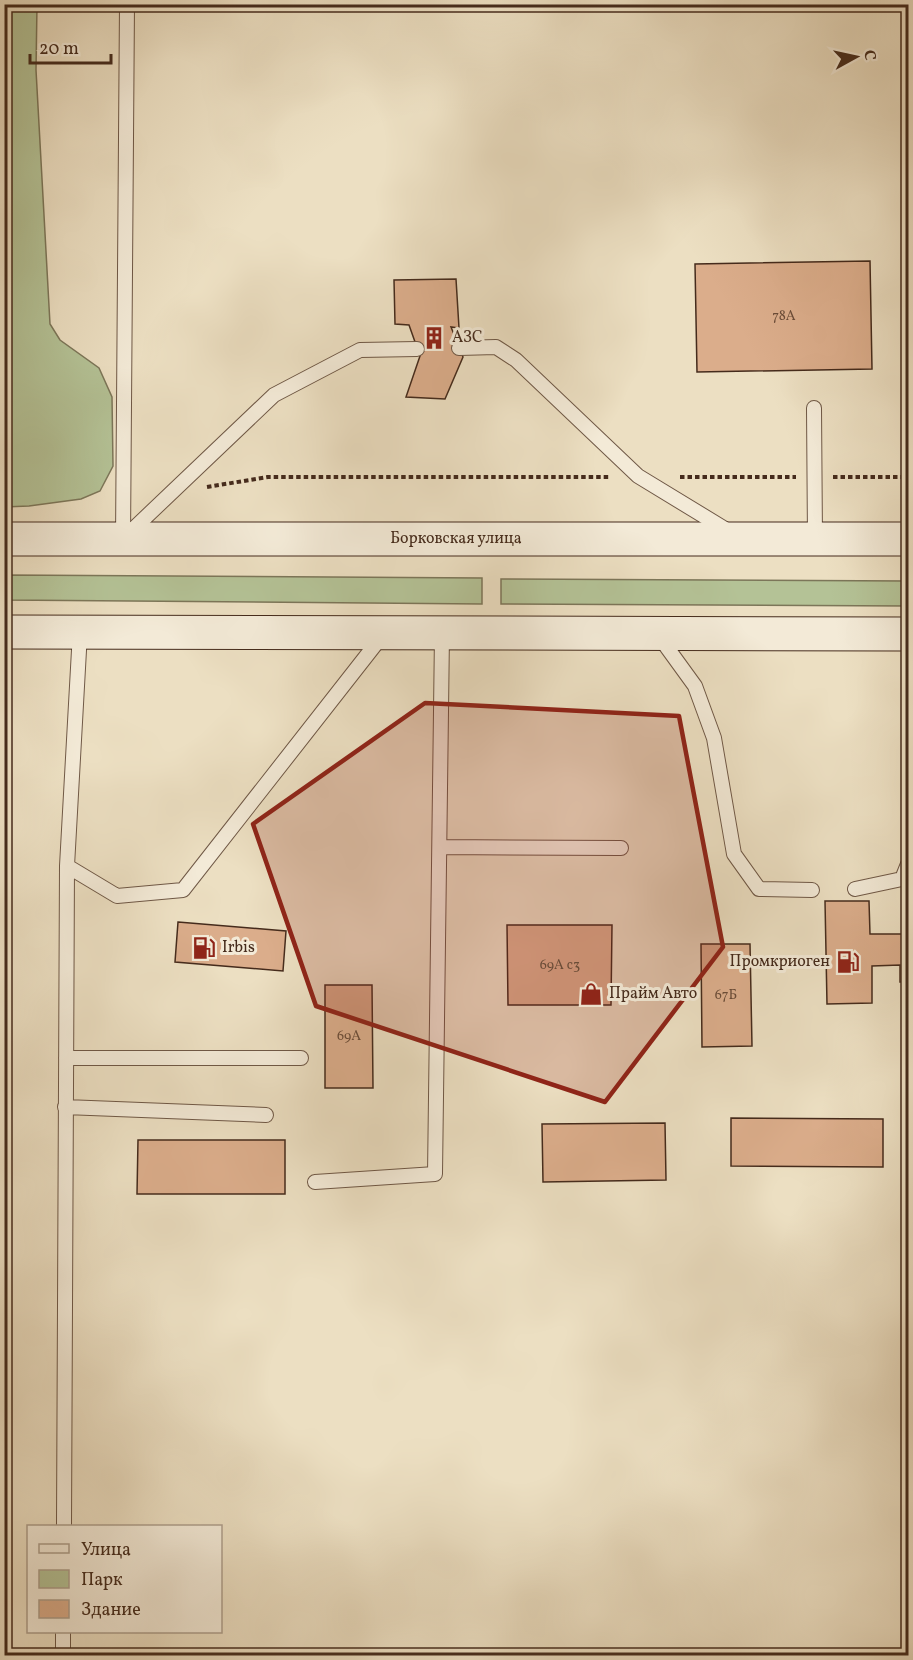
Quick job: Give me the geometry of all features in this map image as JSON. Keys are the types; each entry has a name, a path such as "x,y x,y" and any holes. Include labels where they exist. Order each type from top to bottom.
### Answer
{"main road":[{"name":"Борковская улица","path":"4,539 909,539"},
{"path":"4,632 909,634"}],"lane":[{"path":"123,539 127,4"},
{"path":"459,348 496,347 516,360 638,477 740,538"},
{"path":"123,539 274,395 360,350 417,349"},
{"path":"814,408 815,539"},
{"path":"64,1525 67,866 80,632"},
{"path":"657,633 695,686 710,728 734,854 759,889 812,890"},
{"path":"67,866 117,896 183,890 384,634"},
{"path":"315,1182 435,1174 442,634"},
{"path":"440,847 621,848"},
{"path":"855,889 902,879 909,864"},
{"path":"66,1058 301,1058"},
{"path":"65,1107 266,1115"},
{"path":"63,1633 63,1656"}],"path":[{"path":"170,494 268,477 909,477"}],"highlighted area":[{"path":"425,703 679,716 723,947 605,1102 316,1006 253,824"}],"green space":[{"path":"4,5 37,5 36,70 50,324 60,340 99,368 112,397 113,466 100,491 81,499 4,507"},
{"path":"5,575 482,578 482,604 5,600"},
{"path":"501,579 908,581 908,606 501,604"}],"building":[{"path":"870,261 872,369 697,372 695,264"},
{"name":"АЗС","path":"456,279 459,328 451,327 463,357 445,399 406,397 420,356 409,325 395,324 394,280"},
{"path":"825,901 869,901 870,934 908,934 908,982 900,982 900,965 872,966 872,1003 827,1004"},
{"path":"178,922 286,931 283,971 175,962"},
{"path":"507,925 612,925 611,1005 508,1005"},
{"path":"701,944 750,944 752,1046 702,1047"},
{"path":"325,985 372,985 373,1088 325,1088"},
{"path":"731,1118 883,1119 883,1167 731,1166"},
{"path":"665,1123 666,1180 543,1182 542,1124"},
{"path":"138,1140 285,1140 285,1194 137,1194"}],"place":[{"name":"АЗС","path":"434,338"},
{"name":"Irbis","path":"204,948"},
{"name":"Промкриоген","path":"848,962"},
{"name":"Прайм Авто","path":"591,994"}]}
